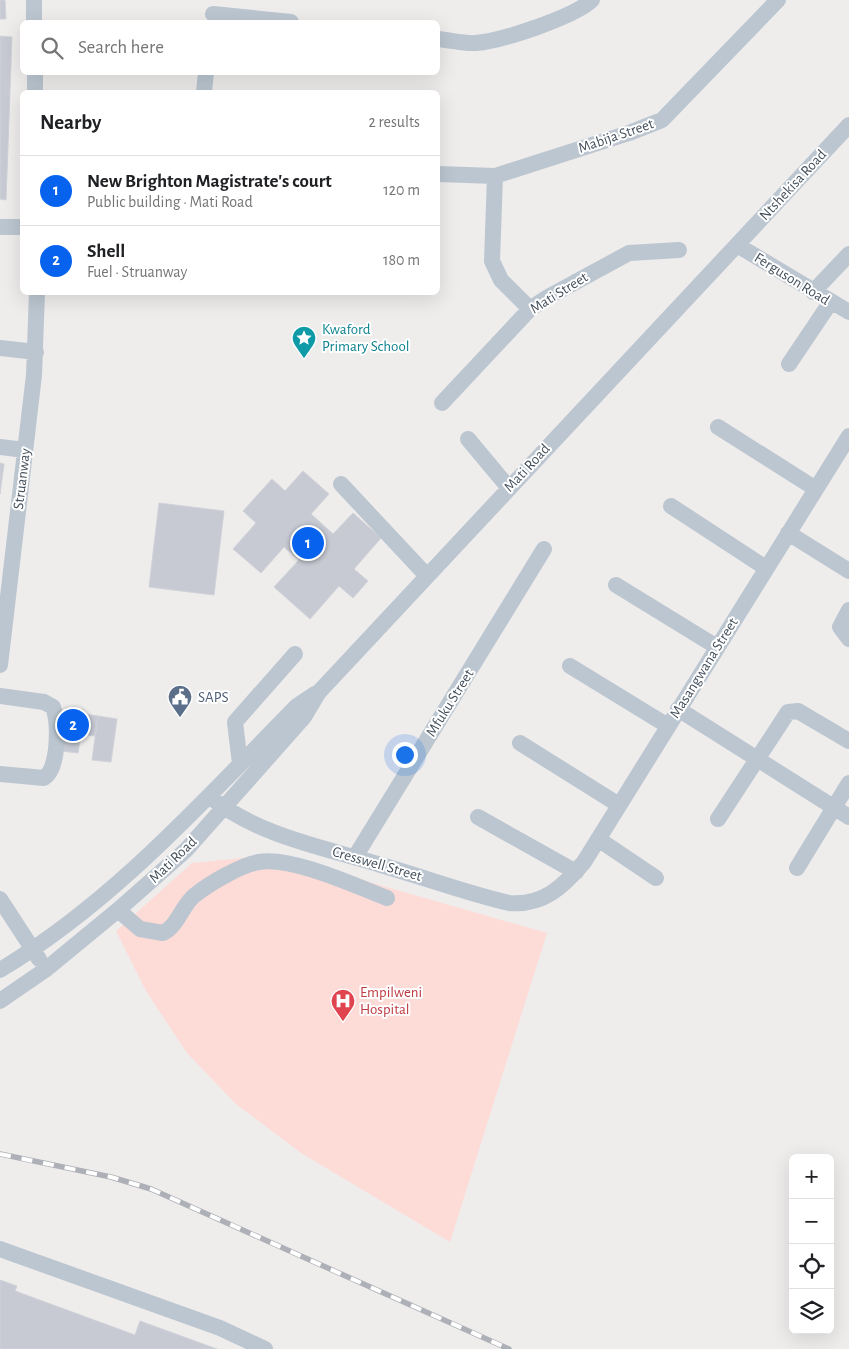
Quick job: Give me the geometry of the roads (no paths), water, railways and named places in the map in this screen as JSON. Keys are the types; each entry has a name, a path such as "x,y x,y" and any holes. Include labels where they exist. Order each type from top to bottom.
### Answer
{"street":[{"path":"34,0 34,20"},
{"path":"440,39 475,43 497,39 579,11 592,0"},
{"name":"Mabija Street","path":"440,174 495,176 629,133 662,120 778,0"},
{"path":"213,12 275,20"},
{"path":"35,75 35,90"},
{"path":"204,90 206,75"},
{"name":"Ntshekisa Road","path":"736,245 849,125"},
{"path":"495,176 492,265 501,280 530,309"},
{"path":"0,227 20,227"},
{"name":"Ferguson Road","path":"736,245 830,303 849,312"},
{"name":"Mati Road","path":"0,970 32,950 108,893 209,796 251,760 297,706 319,692 736,245"},
{"name":"Mati Street","path":"442,403 530,309 548,297 629,253 679,250"},
{"path":"813,292 849,254"},
{"name":"Struanway","path":"0,665 36,352 37,295"},
{"path":"789,364 830,303"},
{"path":"0,348 36,352"},
{"path":"718,427 816,489"},
{"name":"Masangwana Street","path":"553,894 576,872 598,839 849,436"},
{"path":"468,439 509,488"},
{"path":"0,447 26,450"},
{"path":"341,484 427,576"},
{"path":"671,506 766,568"},
{"path":"788,533 849,571"},
{"name":"Mfuku Street","path":"355,857 544,549"},
{"path":"616,585 717,646"},
{"path":"849,610 840,627 849,638"},
{"path":"251,760 236,737 235,724 237,719 295,654"},
{"path":"570,666 668,726"},
{"path":"0,696 44,702 51,706 55,716 56,744 54,766 46,776 0,774"},
{"path":"678,709 849,817"},
{"path":"718,819 784,716 792,710 804,714 849,741"},
{"path":"520,743 619,805"},
{"name":"Mati Road","path":"0,1001 46,970 186,850 223,808 251,760"},
{"path":"797,868 849,783"},
{"name":"Cresswell Street","path":"209,796 223,808 253,826 509,903 527,903 553,894"},
{"path":"478,818 576,872"},
{"path":"598,839 656,878"},
{"path":"118,910 140,929 163,933 170,929 194,895 248,865 260,862 297,866 387,898"},
{"path":"0,899 46,970"},
{"path":"0,1249 220,1328 265,1349"}],"railway":[{"path":"0,1154 111,1177 151,1189 509,1349"}],"place":[{"name":"Kwaford Primary School","path":"304,359"},
{"name":"New Brighton Magistrate's court","path":"308,543"},
{"name":"SAPS","path":"180,718"},
{"name":"Shell","path":"73,725"},
{"name":"Empilweni Hospital","path":"343,1022"}]}
